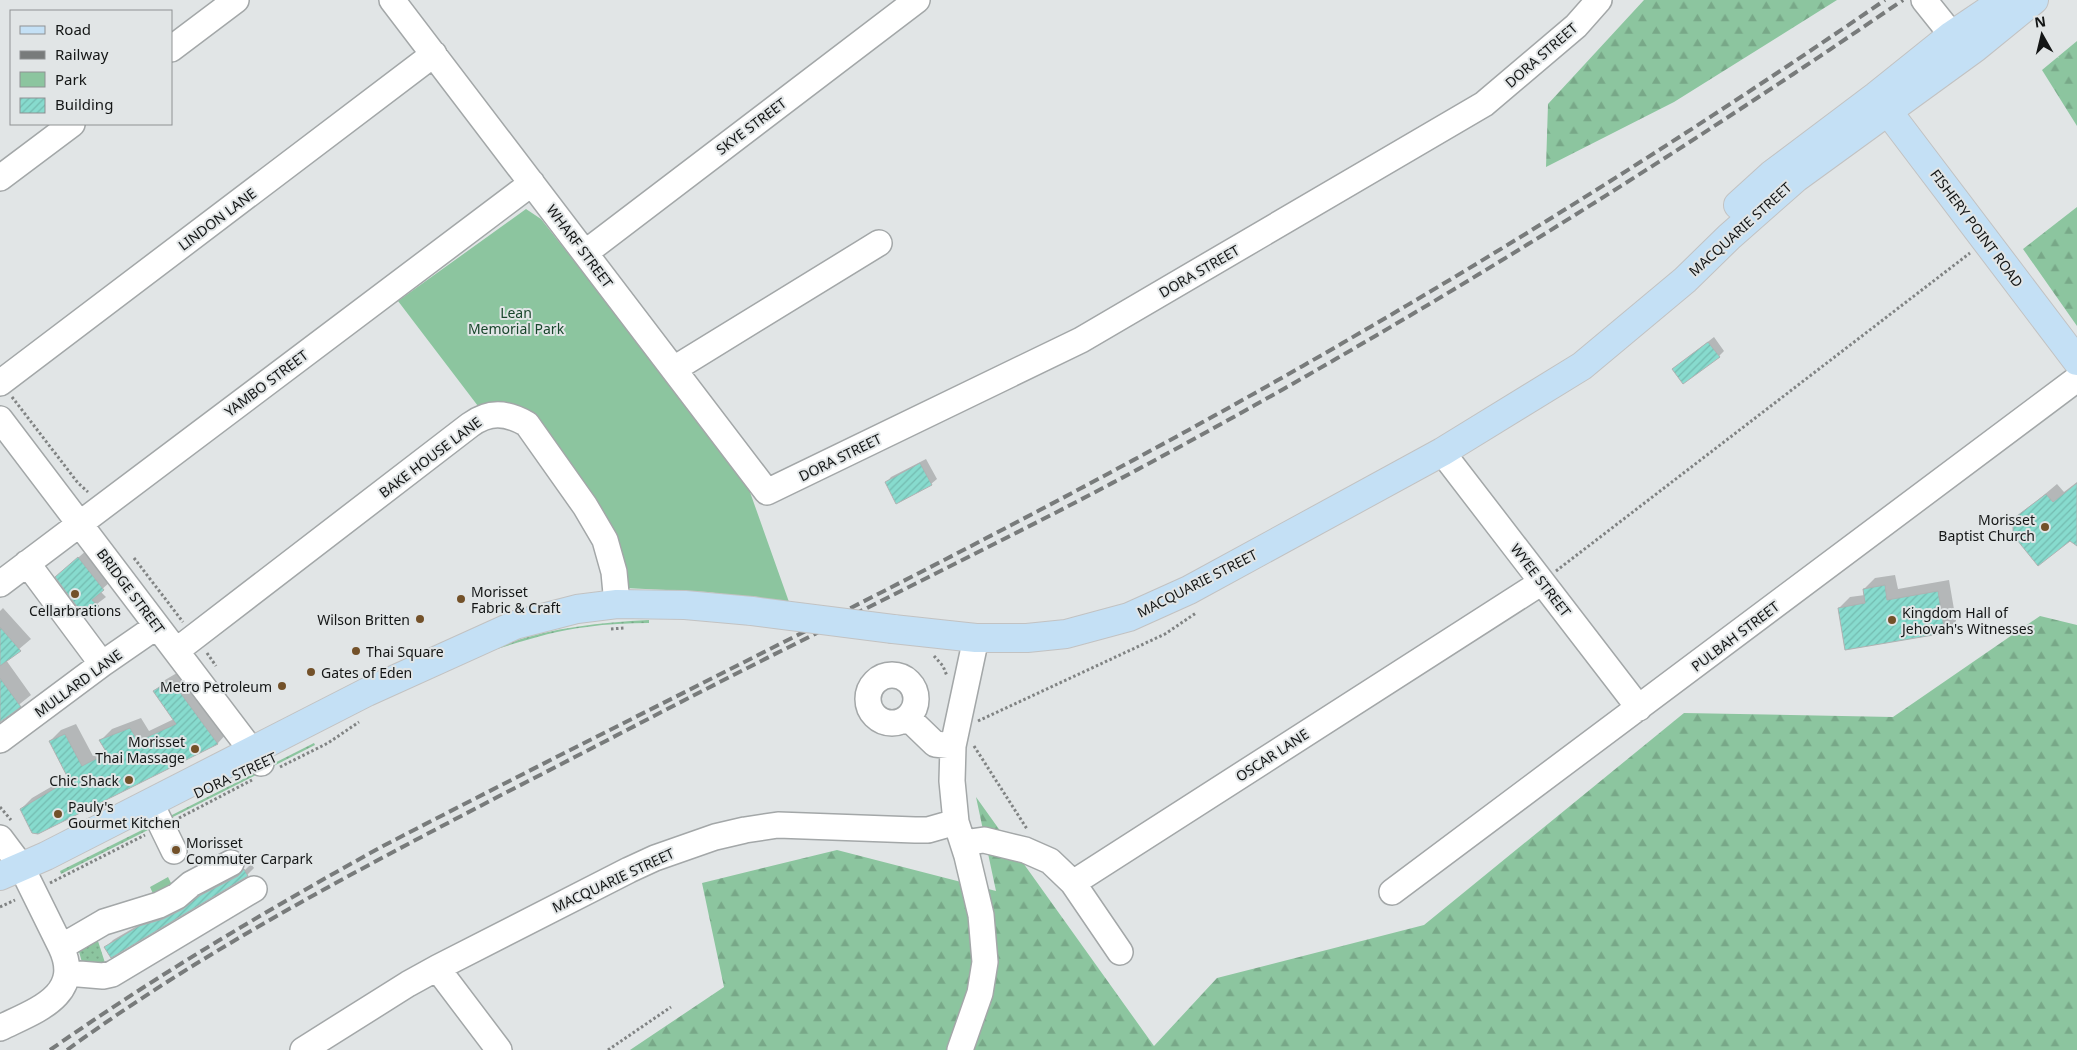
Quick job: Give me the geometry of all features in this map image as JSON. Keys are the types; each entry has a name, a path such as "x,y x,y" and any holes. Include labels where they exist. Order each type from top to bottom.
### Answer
{"main road":[{"name":"MACQUARIE STREET","path":"1883,104 1952,35 2004,0"},
{"name":"MACQUARIE STREET","path":"617,604 685,605 752,611 976,638 1028,638 1066,634 1136,614 1189,590 1442,452 1588,344 1771,174 1975,48 2034,0"},
{"name":"FISHERY POINT ROAD","path":"1883,104 2077,361"},
{"name":"DORA STREET","path":"20,883 46,856 260,766 367,692 515,625 577,609 617,604"},
{"name":"DORA STREET","path":"20,883 159,820 231,776 260,766"}],"street":[{"path":"172,48 236,0"},
{"name":"WHARF STREET","path":"392,0 767,492"},
{"name":"SKYE STREET","path":"585,253 917,0"},
{"name":"DORA STREET","path":"767,492 1080,340 1484,104 1576,26 1599,0"},
{"path":"1924,0 1952,35"},
{"name":"LINDON LANE","path":"1,383 434,54"},
{"path":"0,178 71,125"},
{"name":"YAMBO STREET","path":"0,584 532,183"},
{"path":"674,369 879,243"},
{"name":"PULBAH STREET","path":"1392,892 2077,379"},
{"name":"BAKE HOUSE LANE","path":"176,652 479,418 492,414 515,417 527,424 585,506 596,523 610,555 617,604"},
{"name":"BRIDGE STREET","path":"0,419 157,626 260,766"},
{"name":"WYEE STREET","path":"1442,452 1639,708"},
{"path":"27,563 102,664"},
{"name":"OSCAR LANE","path":"1073,884 1542,582"},
{"name":"MULLARD LANE","path":"0,740 102,664 157,626"},
{"path":"960,1050 980,993 986,962 981,915 959,832 952,781 953,746 976,638"},
{"path":"908,718 935,744 953,746"},
{"path":"159,820 174,851"},
{"name":"MACQUARIE STREET","path":"303,1050 437,968 629,870 715,837 745,830 778,826 959,832"},
{"path":"959,832 1025,850 1050,861 1073,884 1120,952"},
{"path":"0,838 20,883 65,955 67,973 61,991 48,1004 0,1028"},
{"path":"61,947 104,922 159,905 177,896 191,884 231,862"},
{"path":"67,973 103,976 112,974 254,889"},
{"path":"437,968 499,1050"}],"path":[{"path":"1542,582 1986,241"},
{"path":"1,383 78,483 88,492"},
{"path":"977,722 1165,634 1196,612"},
{"path":"0,907 20,883 159,820 260,766 328,743 366,719"},
{"path":"608,1050 670,1008"}],"green space":[{"path":"1644,0 1837,0 1674,102 1546,167 1548,104"},
{"path":"2077,41 2077,126 2042,70"},
{"path":"2077,207 2077,326 2023,249"},
{"name":"Lean Memorial Park","path":"526,209 541,219 745,478 789,602 707,592 625,588 530,416 481,410 398,301"},
{"path":"2040,616 2077,625 2077,1050 630,1050 724,987 702,883 837,850 996,891 976,797 1154,1046 1217,978 1424,925 1684,713 1893,717"},
{"path":"649,620 649,623 625,623 573,629 532,638 478,655 519,639 562,629 605,623"},
{"path":"314,743 315,745 169,819 170,816"},
{"path":"150,826 152,828 61,874 60,871"},
{"path":"168,877 174,889 155,898 150,887"},
{"path":"109,930 111,933 98,941 107,969 83,966 78,948"}],"building":[{"path":"1708,342 1720,357 1683,384 1672,369"},
{"path":"920,463 932,485 896,504 885,482"},
{"name":"Morisset Baptist Church","path":"2077,483 2077,546 2070,541 2038,566 2013,535 2013,519 2046,494 2053,502"},
{"name":"Cellarbrations","path":"78,557 104,590 92,600 99,606 84,616 55,577"},
{"name":"Kingdom Hall of Jehovah's Witnesses","path":"1885,585 1887,600 1938,591 1945,633 1845,650 1838,608 1865,603 1863,589"},
{"path":"0,627 21,651 0,666"},
{"path":"0,678 21,707 0,722"},
{"path":"171,680 218,744 38,834 32,833 20,809 69,780 49,741 65,734 82,766 107,753 99,740 130,728 138,741 176,724 153,691"},
{"path":"244,869 248,876 111,958 104,947 139,926 163,919 183,909 199,896 238,876"}],"railway":[{"path":"50,1050 131,995 214,944 383,846 857,605 1045,507 1139,457 1330,350 1425,295 1611,180 1795,61 1885,0"},
{"path":"67,1050 119,1013 172,979 227,945 338,882 712,686 1057,512 1275,394 1488,269 1593,204 1801,69 1903,0"}],"place":[{"name":"Morisset Baptist Church","path":"2045,527"},
{"name":"Cellarbrations","path":"75,594"},
{"name":"Morisset Fabric & Craft","path":"461,599"},
{"name":"Wilson Britten","path":"420,619"},
{"name":"Kingdom Hall of Jehovah's Witnesses","path":"1892,620"},
{"name":"Thai Square","path":"356,651"},
{"name":"Gates of Eden","path":"311,672"},
{"name":"Metro Petroleum","path":"282,686"},
{"name":"Morisset Thai Massage","path":"195,749"},
{"name":"Chic Shack","path":"129,780"},
{"name":"Pauly's Gourmet Kitchen","path":"58,814"},
{"name":"Morisset Commuter Carpark","path":"176,850"}]}
